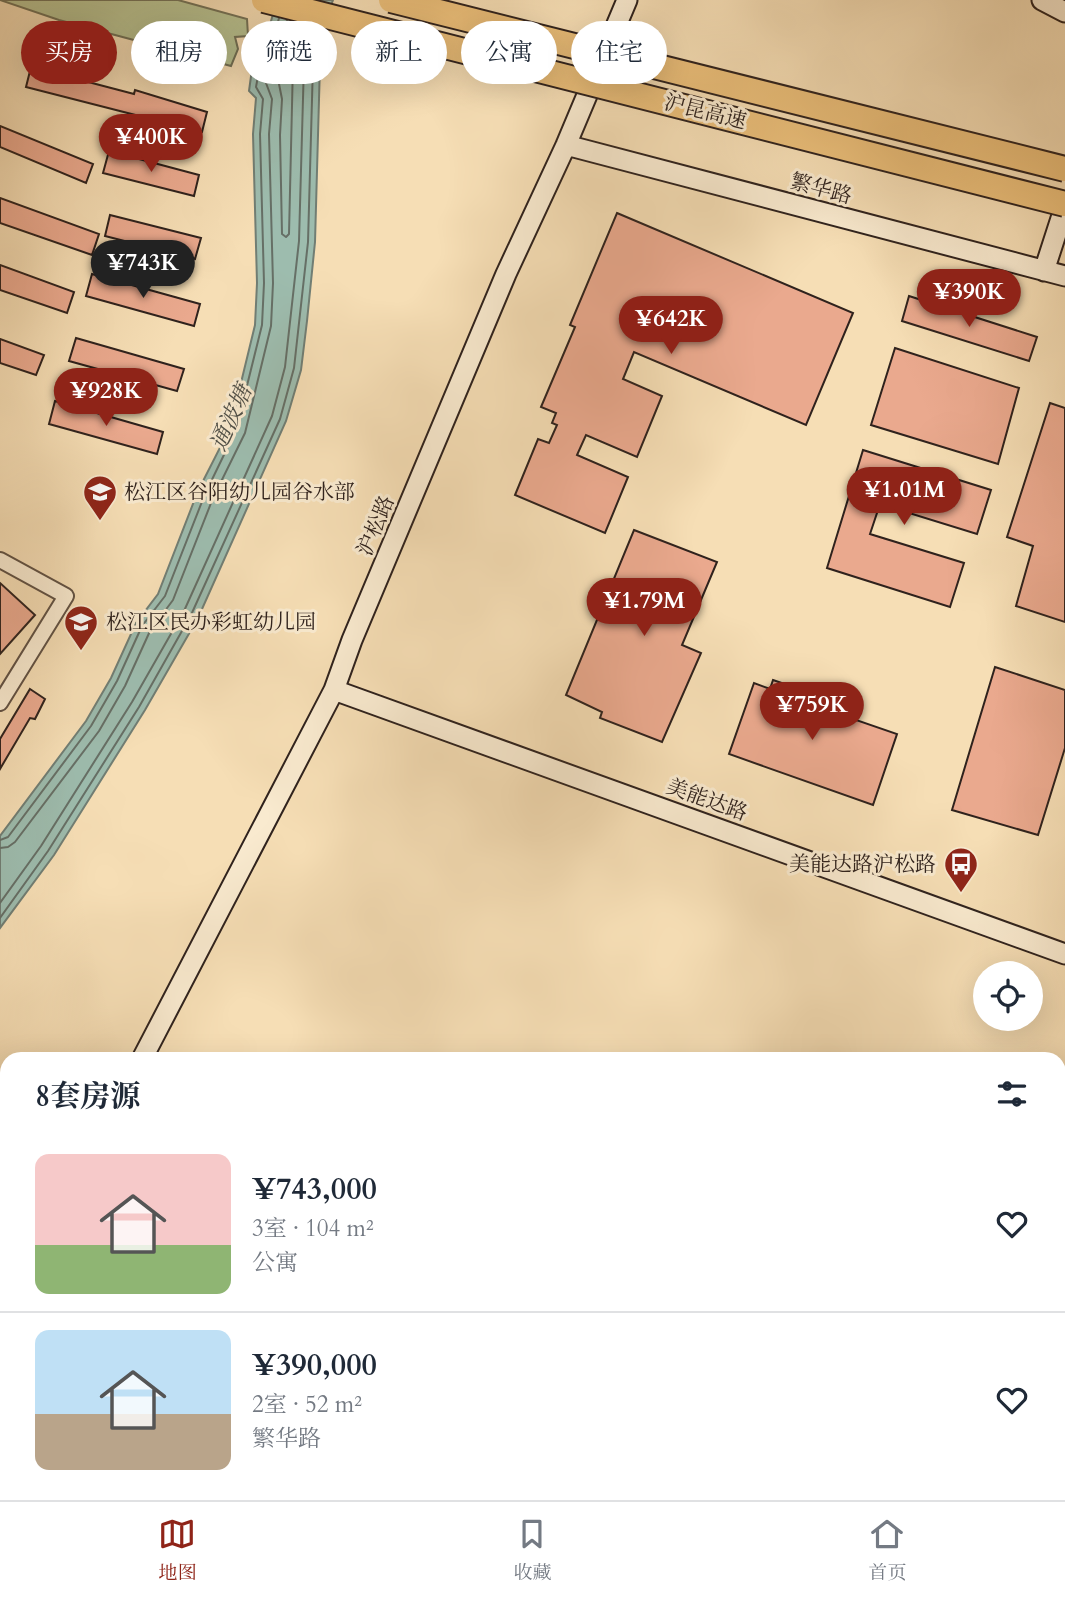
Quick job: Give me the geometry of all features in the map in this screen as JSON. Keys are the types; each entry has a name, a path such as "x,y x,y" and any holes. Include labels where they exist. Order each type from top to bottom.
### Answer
{"highway":[{"name":"沪昆高速","path":"264,0 1065,205"},
{"name":"沪昆高速","path":"391,0 1065,169"}],"main road":[{"name":"沪松路","path":"146,1052 334,690 352,640 506,274 566,145 627,0"},
{"path":"1042,0 1065,12"},
{"name":"繁华路","path":"566,145 1065,276"},
{"path":"1044,271 1065,205"},
{"name":"美能达路","path":"334,690 1065,954"}],"street":[{"path":"0,560 66,596 0,703"}],"green space":[{"path":"0,0 178,0 247,21 241,21 241,37 235,37 238,49 231,66 227,65 227,21 131,21 131,39 117,36 117,21 59,20"}],"water":[{"path":"277,0 333,0 325,21 271,21"},
{"path":"250,84 319,84 315,242 301,370 286,421 198,618 145,710 54,855 0,928 0,836 86,721 111,678 136,623 158,594 198,491 230,428 255,325 257,283 253,134 256,98 249,91"}],"building":[{"path":"27,84 96,84 134,94 135,90 207,112 202,132 26,87"},
{"path":"0,126 93,164 86,183 0,147"},
{"path":"109,151 199,175 194,196 103,173"},
{"path":"0,198 99,234 92,255 0,223"},
{"path":"617,213 853,313 806,425 634,352 623,379 662,396 637,457 586,435 577,455 628,477 605,533 515,495 538,439 549,443 557,425 552,423 556,413 541,407 575,327 570,325"},
{"path":"110,215 201,238 195,259 105,236"},
{"path":"0,265 74,292 67,313 0,290"},
{"path":"92,274 200,304 194,326 86,296"},
{"path":"909,296 1037,337 1029,361 902,321"},
{"path":"76,338 184,369 177,391 69,361"},
{"path":"0,339 44,355 36,375 0,363"},
{"path":"895,348 1019,388 998,464 871,425"},
{"path":"55,401 163,432 157,454 49,424"},
{"path":"1050,403 1065,408 1065,622 1016,606 1033,546 1007,537"},
{"path":"863,450 991,490 977,534 880,504 870,534 964,563 950,607 827,568"},
{"path":"634,530 717,562 682,645 701,653 662,742 600,718 602,712 566,695"},
{"path":"0,583 35,615 0,654"},
{"path":"995,667 1065,690 1065,748 1038,835 952,810"},
{"path":"773,680 828,699 824,709 897,734 873,805 729,754 754,683 770,689"},
{"path":"30,689 45,699 35,719 30,718 0,769 0,739"}],"place":[{"name":"松江区谷阳幼儿园谷水部","path":"100,522"},
{"name":"松江区民办彩虹幼儿园","path":"81,652"},
{"name":"美能达路沪松路","path":"961,894"}],"water label":[{"name":"通波塘","path":"231,418"}]}
